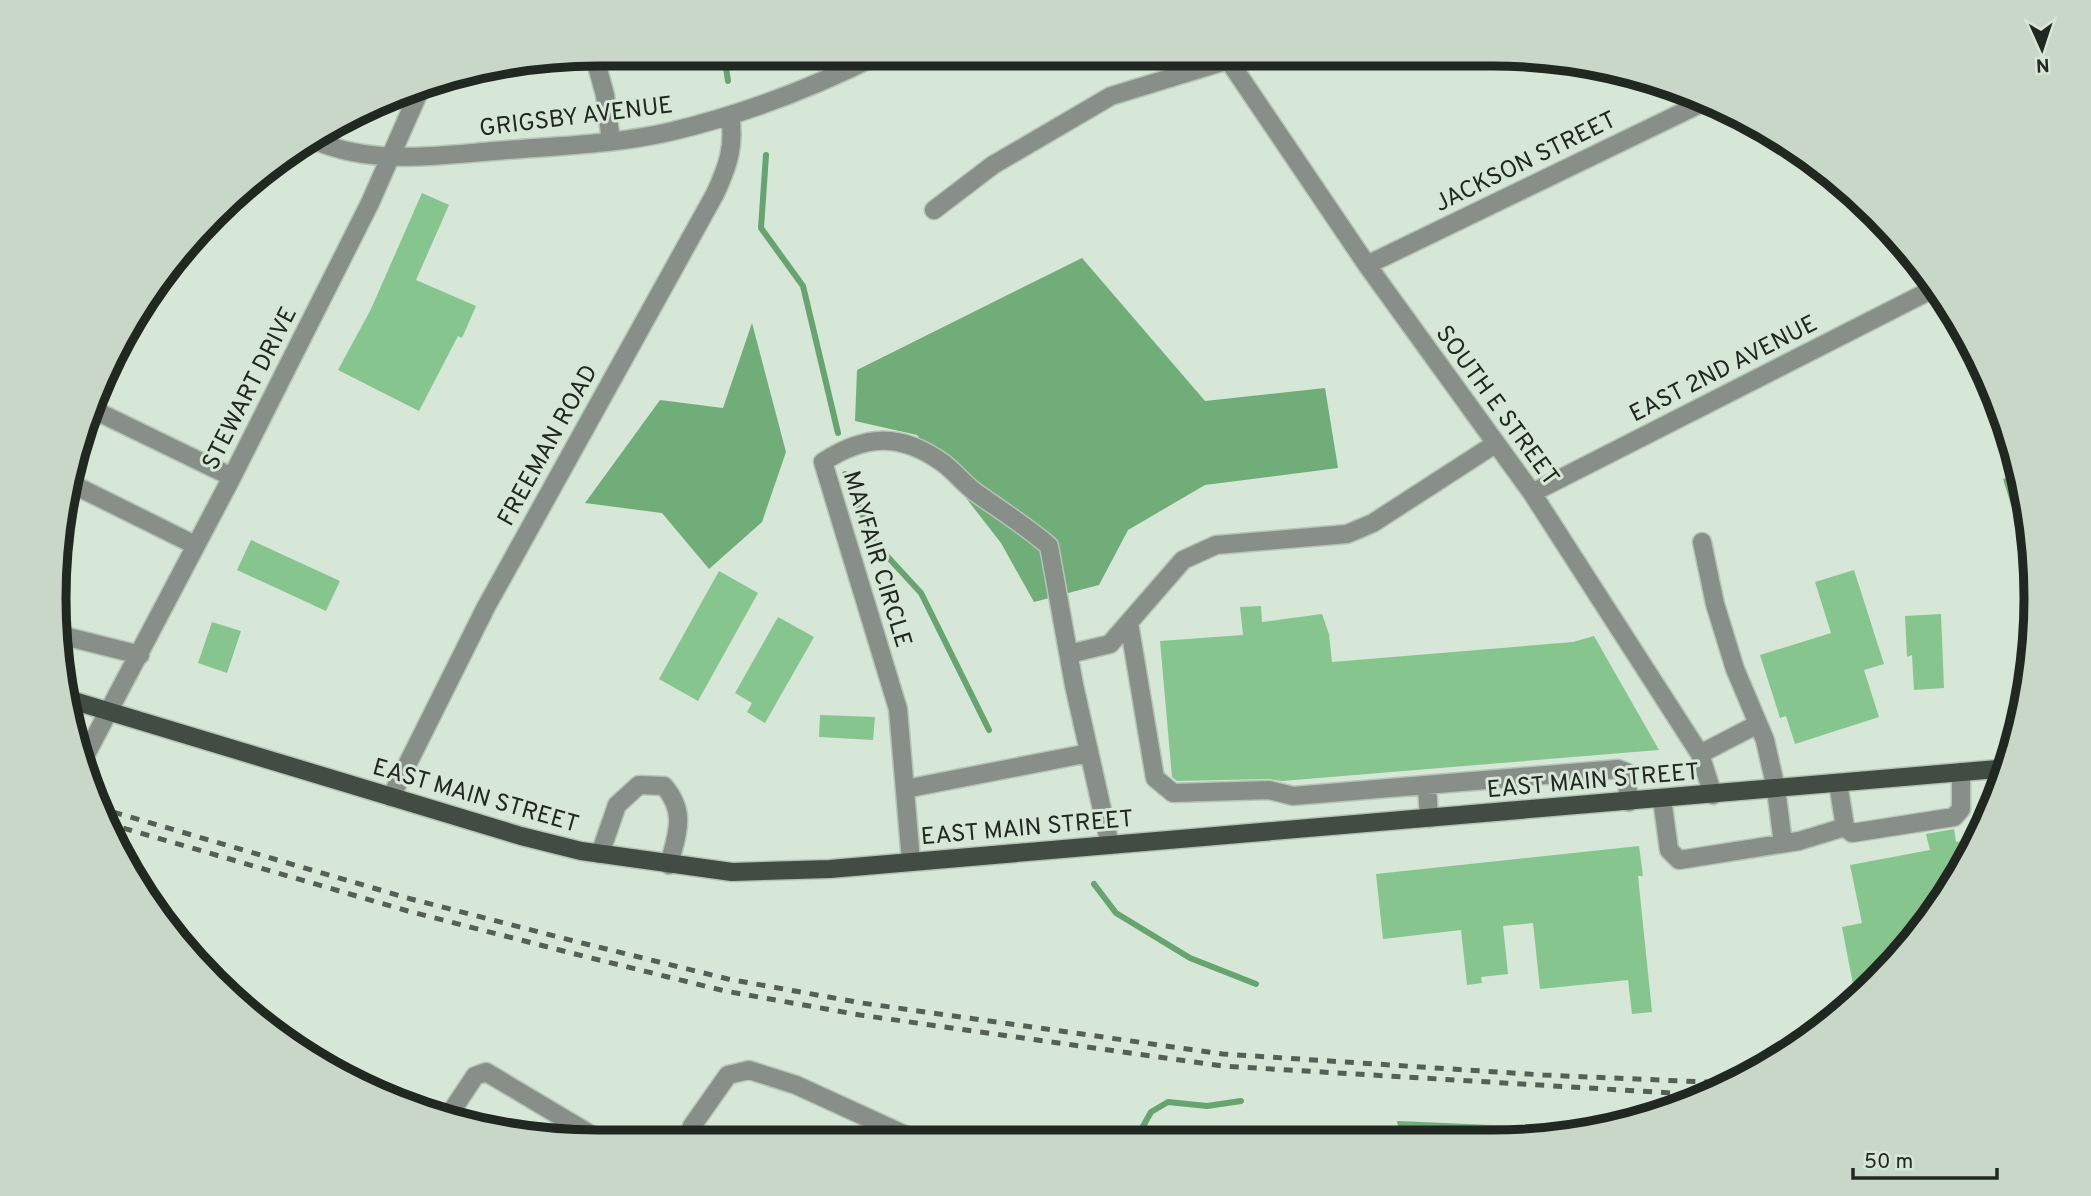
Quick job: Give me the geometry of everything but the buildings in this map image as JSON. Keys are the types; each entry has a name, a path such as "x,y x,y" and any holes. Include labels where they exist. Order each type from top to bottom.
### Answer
{"main road":[{"name":"EAST MAIN STREET","path":"77,701 521,836 600,854 732,872 911,862 1996,769"}],"street":[{"path":"597,66 605,95 611,141"},
{"name":"GRIGSBY AVENUE","path":"324,143 391,159 611,141 668,132 730,115 823,83 856,66"},
{"path":"934,210 993,165 1111,96 1203,66"},
{"name":"SOUTH E STREET","path":"1232,66 1367,265 1532,493 1700,754 1713,795"},
{"name":"STEWART DRIVE","path":"89,750 232,477 391,159 416,99"},
{"name":"JACKSON STREET","path":"1367,265 1695,107"},
{"name":"FREEMAN ROAD","path":"391,797 427,720 560,471 715,194 732,156 734,139 730,115"},
{"name":"EAST 2ND AVENUE","path":"1532,493 1927,292"},
{"path":"100,413 232,477"},
{"name":"MAYFAIR CIRCLE","path":"911,862 898,709 823,462 848,446 877,439 904,444 942,462 972,489 1049,546 1089,753 1110,845"},
{"path":"1069,654 1110,644 1183,560 1216,545 1347,534 1373,523 1495,444"},
{"path":"79,487 195,545"},
{"path":"1702,542 1715,604 1735,668 1758,724 1776,789 1783,843"},
{"path":"1129,623 1155,778 1173,793 1269,790 1293,796 1618,769 1626,772 1629,802"},
{"path":"69,641 140,655"},
{"path":"1700,754 1758,724"},
{"path":"905,789 1089,753"},
{"path":"1838,783 1845,827 1852,833 1954,817 1961,809 1961,772"},
{"path":"600,854 617,805 639,785 664,786 676,800 679,824 669,865"},
{"path":"1427,785 1429,818"},
{"path":"1662,799 1669,850 1679,860 1783,843 1845,827"},
{"path":"691,1130 728,1075 749,1070 796,1085 894,1130"},
{"path":"453,1109 475,1076 486,1072 582,1129"}],"green space":[{"path":"1082,258 1205,401 1325,388 1338,468 1205,485 1128,530 1099,585 1034,602 1001,543 917,435 855,421 857,370"},
{"path":"752,323 786,452 762,522 709,569 662,513 585,503 660,400 723,408"},
{"path":"2010,476 2021,536 2003,479"},
{"path":"1397,1121 1539,1127 1493,1130 1399,1130"}],"waterway":[{"path":"726,66 728,81"},
{"path":"766,155 761,228 803,286 838,433"},
{"path":"845,474 874,542 921,593 989,730"},
{"path":"1094,884 1116,913 1190,958 1256,984"},
{"path":"1141,1130 1151,1112 1168,1102 1207,1106 1241,1101"}],"railway":[{"path":"112,812 411,899 578,942 728,979 862,1003 1223,1054 1543,1075 1711,1082"},
{"path":"118,827 408,911 575,954 725,991 860,1015 1222,1066 1683,1094"}]}
